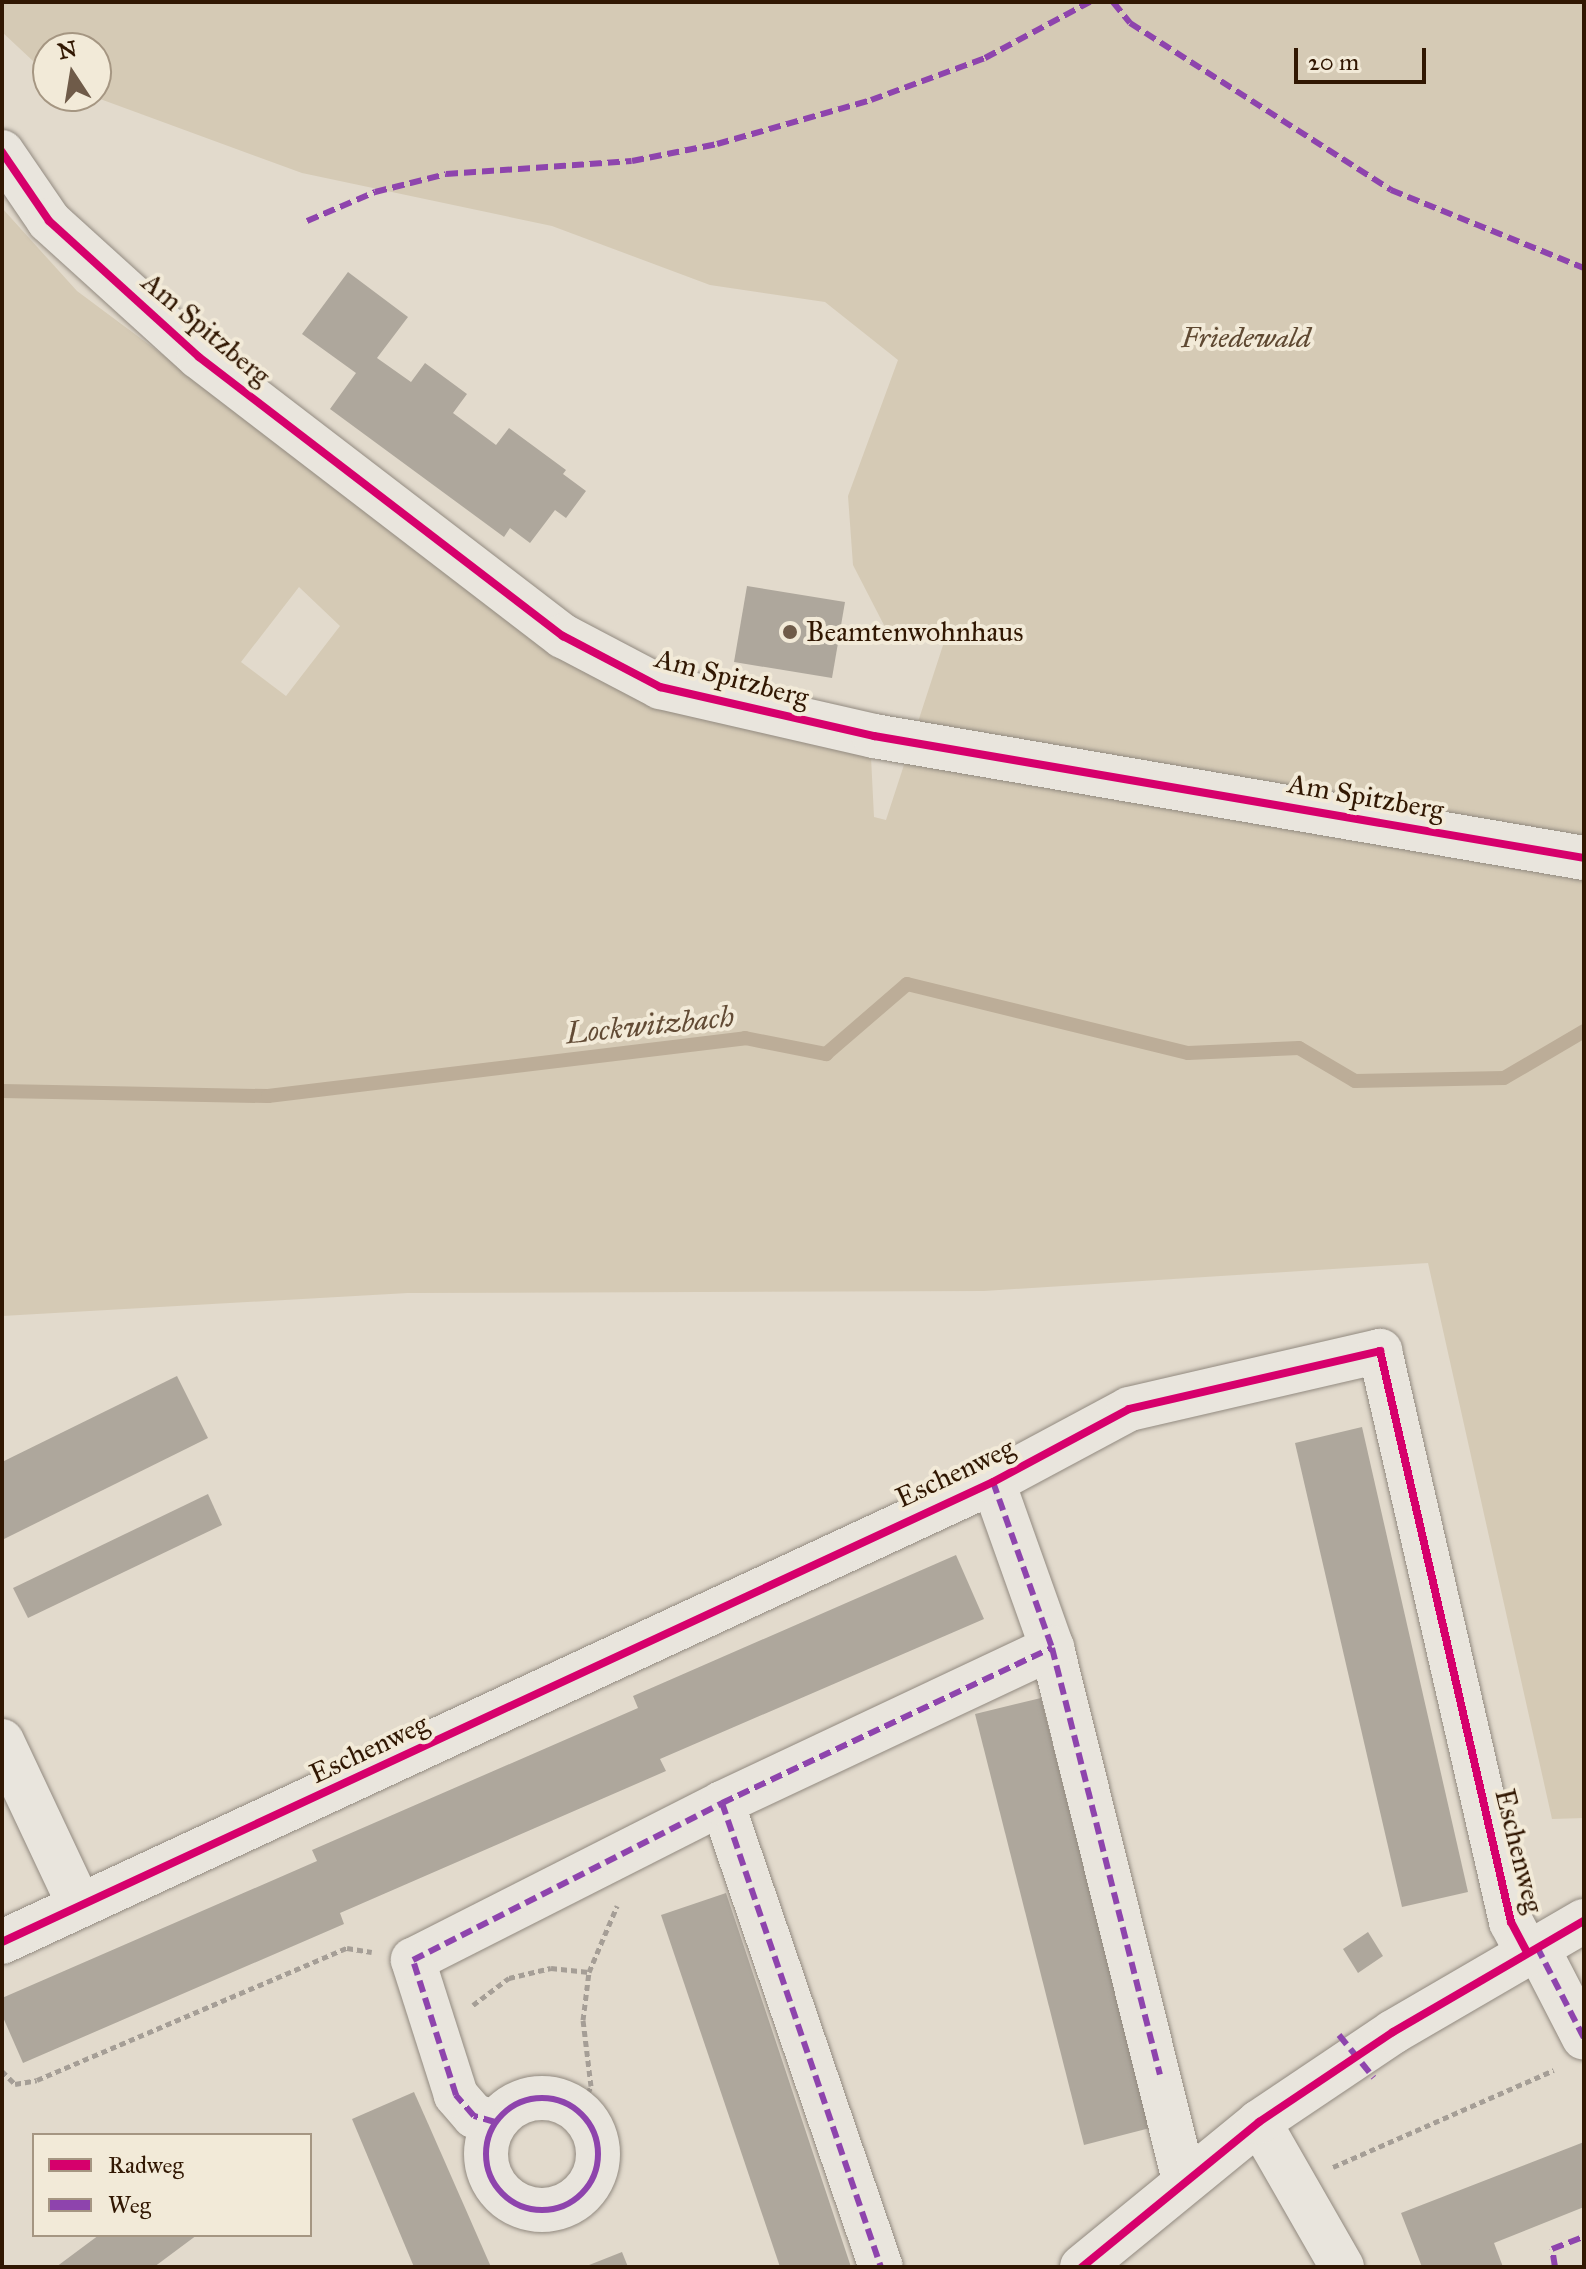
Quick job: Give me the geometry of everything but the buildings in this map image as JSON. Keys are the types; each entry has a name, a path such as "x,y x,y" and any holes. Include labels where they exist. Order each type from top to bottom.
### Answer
{"street":[{"name":"Am Spitzberg","path":"2,152 49,221 199,357 563,636 660,687 874,736 1584,858"},
{"name":"Eschenweg","path":"2,1942 993,1482 1129,1409 1380,1351 1511,1922 1532,1950"},
{"path":"993,1482 1052,1648 1184,2180"},
{"path":"495,2122 474,2116 456,2095 413,1960 722,1803 1052,1648"},
{"path":"2,1741 16,1809 79,1905"},
{"path":"722,1803 881,2267"},
{"path":"1082,2267 1184,2180 1259,2122 1393,2032 1584,1921"},
{"path":"1532,1950 1577,2051"},
{"path":"543,2097 580,2112 598,2145 598,2166 577,2198 544,2211 510,2201 488,2174 487,2138 495,2122 524,2100 543,2097"},
{"path":"1259,2122 1342,2267"}],"path":[{"path":"580,2112 591,2086 583,2020 589,1972 634,1847"},
{"path":"2,2071 15,2084 37,2080 347,1948 413,1960"},
{"path":"438,2039 509,1978 551,1968 589,1972"},
{"path":"1296,2185 1577,2051"}],"green space":[{"name":"Friedewald","path":"2,2 1584,2 1584,1818 1552,1819 1428,1263 984,1291 408,1293 2,1316 2,208 77,291 477,589 871,757 874,817 886,820 947,633 886,629 853,565 848,496 898,360 825,302 710,285 552,226 302,173 112,103 112,32 32,32 32,60 2,32","holes":["299,587 340,626 286,696 241,662"]}],"waterway":[{"name":"Lockwitzbach","path":"2,1091 268,1096 745,1038 826,1054 907,984 1188,1053 1299,1048 1355,1081 1504,1078 1584,1031"}],"marked path":[{"path":"307,221 375,192 446,174 632,161 717,144 871,100 985,58 1090,2"},
{"path":"1113,2 1130,23 1391,190 1584,268"},
{"path":"993,1482 1052,1648 1160,2075"},
{"path":"495,2122 474,2116 456,2095 413,1960 722,1803 1052,1648"},
{"path":"722,1803 881,2267"},
{"path":"1537,1947 1584,2038"},
{"path":"1339,2035 1374,2078"},
{"path":"542,2098 564,2102 582,2114 594,2132 598,2154 594,2176 582,2194 564,2206 542,2210 520,2206 502,2194 490,2176 486,2154 490,2132 502,2114 520,2102 542,2098"},
{"path":"1555,2267 1552,2249 1584,2237"}],"cycle path":[{"path":"2,152 49,221 199,357 563,636 660,687 874,736 1584,858"},
{"path":"2,1942 993,1482 1129,1409 1380,1351 1511,1922 1527,1952"},
{"path":"1082,2267 1259,2122 1393,2032 1584,1921"}],"place":[{"name":"Beamtenwohnhaus","path":"790,632"}]}
